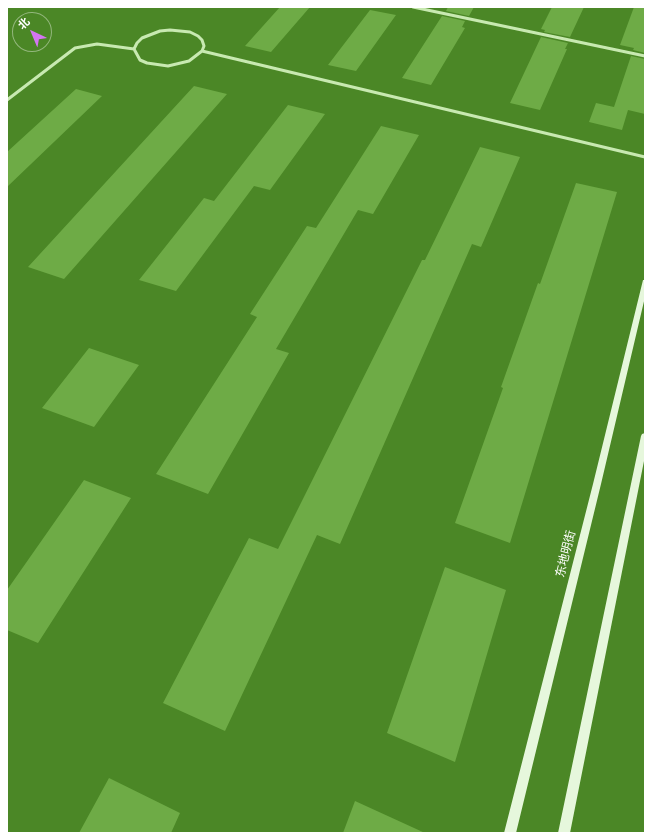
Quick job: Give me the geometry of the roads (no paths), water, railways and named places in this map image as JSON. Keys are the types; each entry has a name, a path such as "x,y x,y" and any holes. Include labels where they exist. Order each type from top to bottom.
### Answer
{"main road":[{"name":"东地明街","path":"510,833 597,484 645,282"},
{"path":"564,833 645,436"}],"street":[{"path":"413,7 645,56"},
{"path":"170,30 190,32 198,36 202,40 204,46 202,52 189,61 179,65 157,66 140,60 134,49 142,38 155,32 170,30"},
{"path":"7,100 75,48 97,44 134,49"},
{"path":"202,52 645,157"}]}
